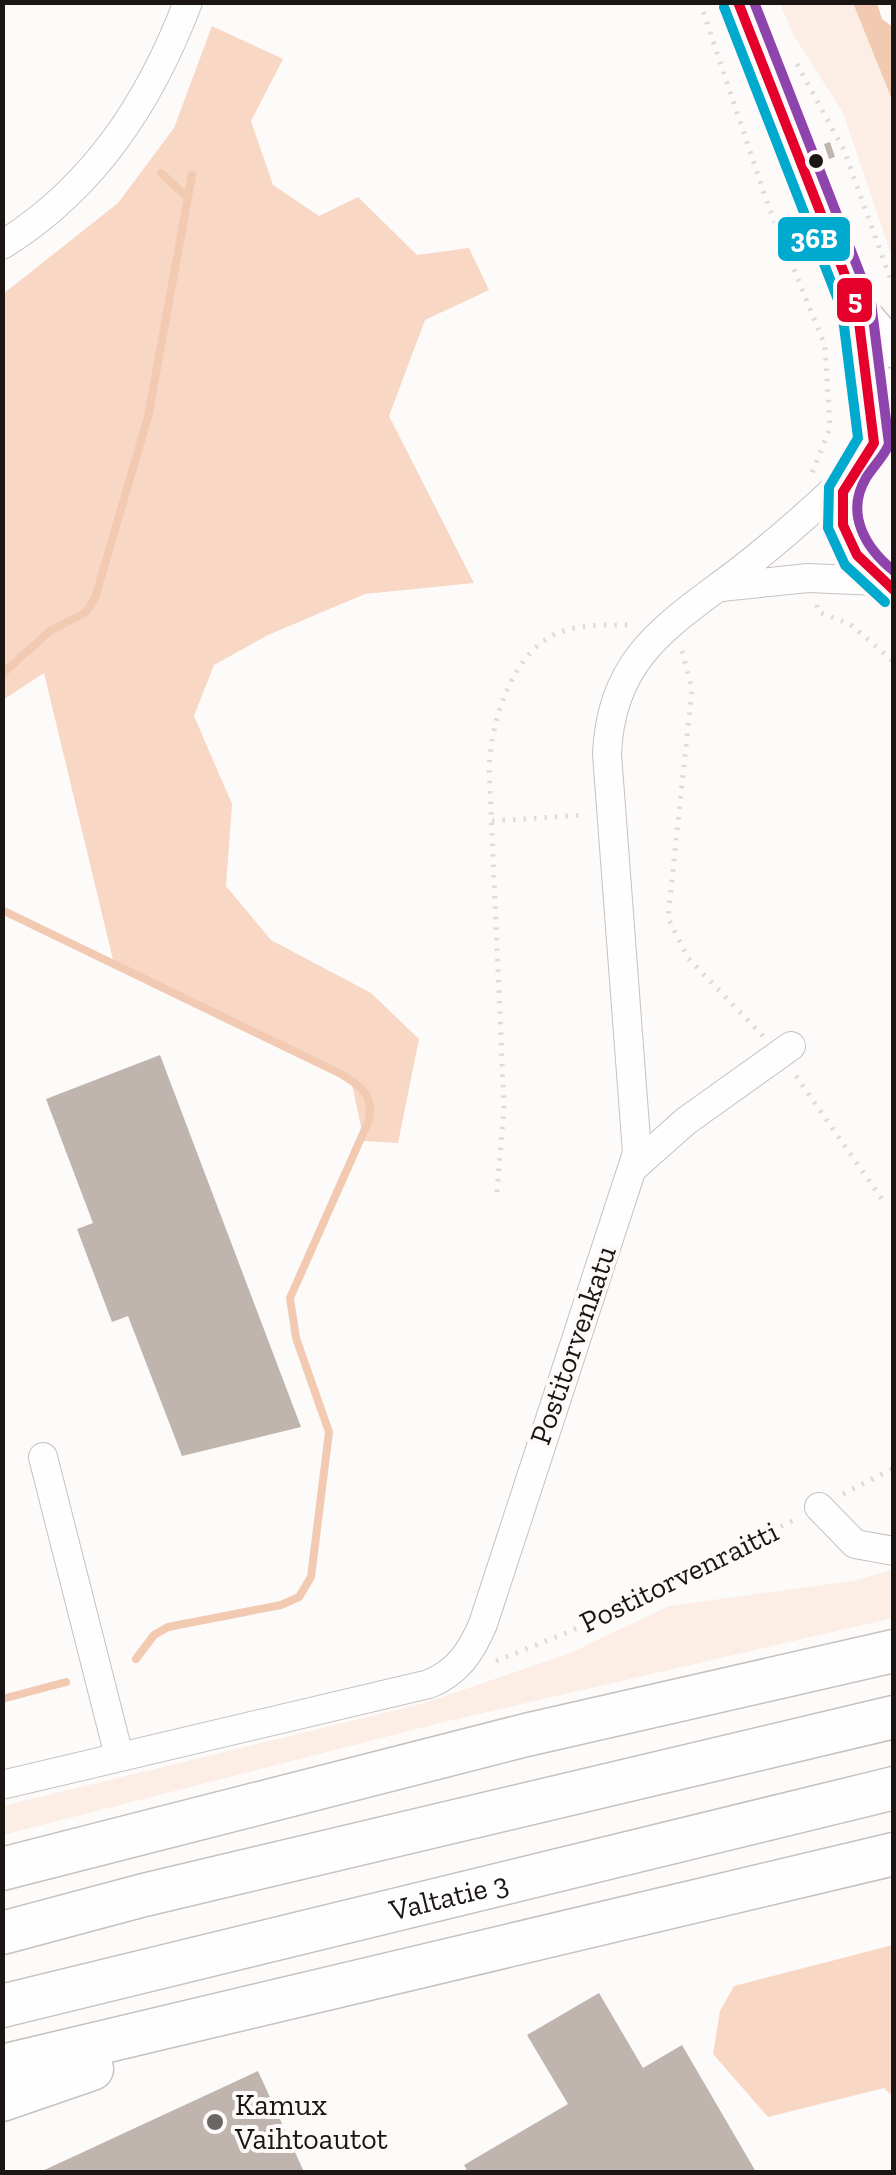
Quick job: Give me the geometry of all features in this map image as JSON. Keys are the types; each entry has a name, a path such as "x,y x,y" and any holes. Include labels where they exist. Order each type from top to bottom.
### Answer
{"highway":[{"path":"2,1870 526,1734 894,1651"},
{"path":"2,1933 144,1895 894,1717"},
{"name":"Valtatie 3","path":"2,2006 894,1788"},
{"path":"2,2066 894,1854"},
{"path":"2,2100 126,2057 182,2026"}],"main road":[{"path":"738,2 857,306 884,437 848,477 842,505 845,534 858,560 889,587"},
{"path":"857,306 894,350"}],"street":[{"path":"2,245 76,188 124,131 158,73 188,2"},
{"name":"Postitorvenkatu","path":"458,1667 483,1624 547,1418 634,1168 638,1135 608,737 619,690 639,655 668,624 787,534 848,477"},
{"path":"719,587 808,578 889,587"},
{"path":"634,1168 686,1121 785,1050"},
{"path":"42,1457 119,1756"},
{"path":"819,1506 855,1544 894,1552"},
{"path":"2,1784 429,1684 458,1667"}],"path":[{"path":"700,2 768,205 825,346 830,428 806,482"},
{"path":"786,48 819,98 844,150 894,289"},
{"path":"808,578 818,612 850,624 894,662"},
{"path":"498,1192 504,1124 490,750 498,716 524,658 562,632 668,624 686,659 692,689 668,918 688,958 785,1050 886,1205"},
{"path":"492,821 612,813"},
{"name":"Postitorvenraitti","path":"458,1667 497,1660 571,1631 894,1468"}],"shaded area":[{"path":"780,3 853,3 893,102 893,260 843,113 794,36"},
{"path":"853,3 877,3 882,19 893,27 893,102"},
{"path":"212,26 283,59 251,121 273,185 319,216 358,197 417,255 469,248 489,290 425,320 389,416 474,583 365,594 268,635 214,665 194,716 232,804 226,886 271,940 371,993 419,1039 398,1143 364,1141 350,1075 115,968 44,673 3,700 3,294 118,203 174,128"},
{"path":"893,1570 893,1618 440,1723 3,1835 3,1806 425,1703 568,1654 669,1606 852,1581"},
{"path":"893,1945 893,2097 884,2088 768,2117 713,2054 720,2011 734,1986"}],"building":[{"path":"830,142 835,157 829,159 824,144"},
{"path":"160,1055 301,1427 182,1456 128,1316 112,1322 77,1229 93,1223 46,1099"},
{"path":"599,1993 643,2068 682,2045 756,2172 468,2172 464,2165 568,2104 527,2035"},
{"name":"Kamux Vaihtoautot","path":"258,2071 304,2172 40,2172"}],"waterway":[{"path":"161,173 187,197"},
{"path":"2,674 50,631 86,612 95,598 148,417 192,175"},
{"path":"2,910 341,1074 360,1087 370,1104 369,1120 290,1298 296,1338 329,1432 311,1577 299,1597 281,1605 168,1627 154,1635 136,1659"},
{"path":"2,1699 66,1682"}],"transit line":[{"name":"5","path":"738,2 857,306 874,443 843,492 843,525 857,555 894,590"},
{"path":"754,2 871,302 889,444 860,491 858,517 874,552 894,571"},
{"name":"36B","path":"724,7 842,310 858,438 829,487 828,528 845,565 885,602"}],"place":[{"name":"Kamux Vaihtoautot","path":"215,2122"}]}
